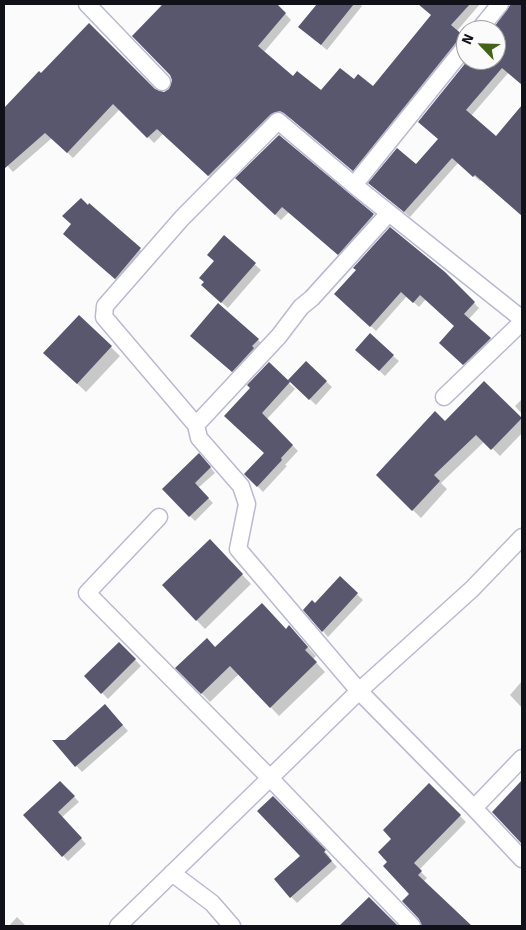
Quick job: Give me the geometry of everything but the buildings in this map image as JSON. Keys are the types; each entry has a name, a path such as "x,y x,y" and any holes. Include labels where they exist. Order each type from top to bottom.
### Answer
{"street":[{"path":"87,4 162,82"},
{"path":"487,20 500,4"},
{"path":"354,185 456,58"},
{"path":"444,397 522,321 278,121 182,218 105,306 104,317 196,425 199,438 241,486 247,504 238,549 359,691 474,808 522,860"},
{"path":"196,425 279,336 301,307 312,298 389,213"},
{"path":"159,517 87,593 270,778 412,926"},
{"path":"118,926 359,691 472,588 522,537"},
{"path":"474,808 522,758"},
{"path":"172,873 212,903 232,926"}]}
